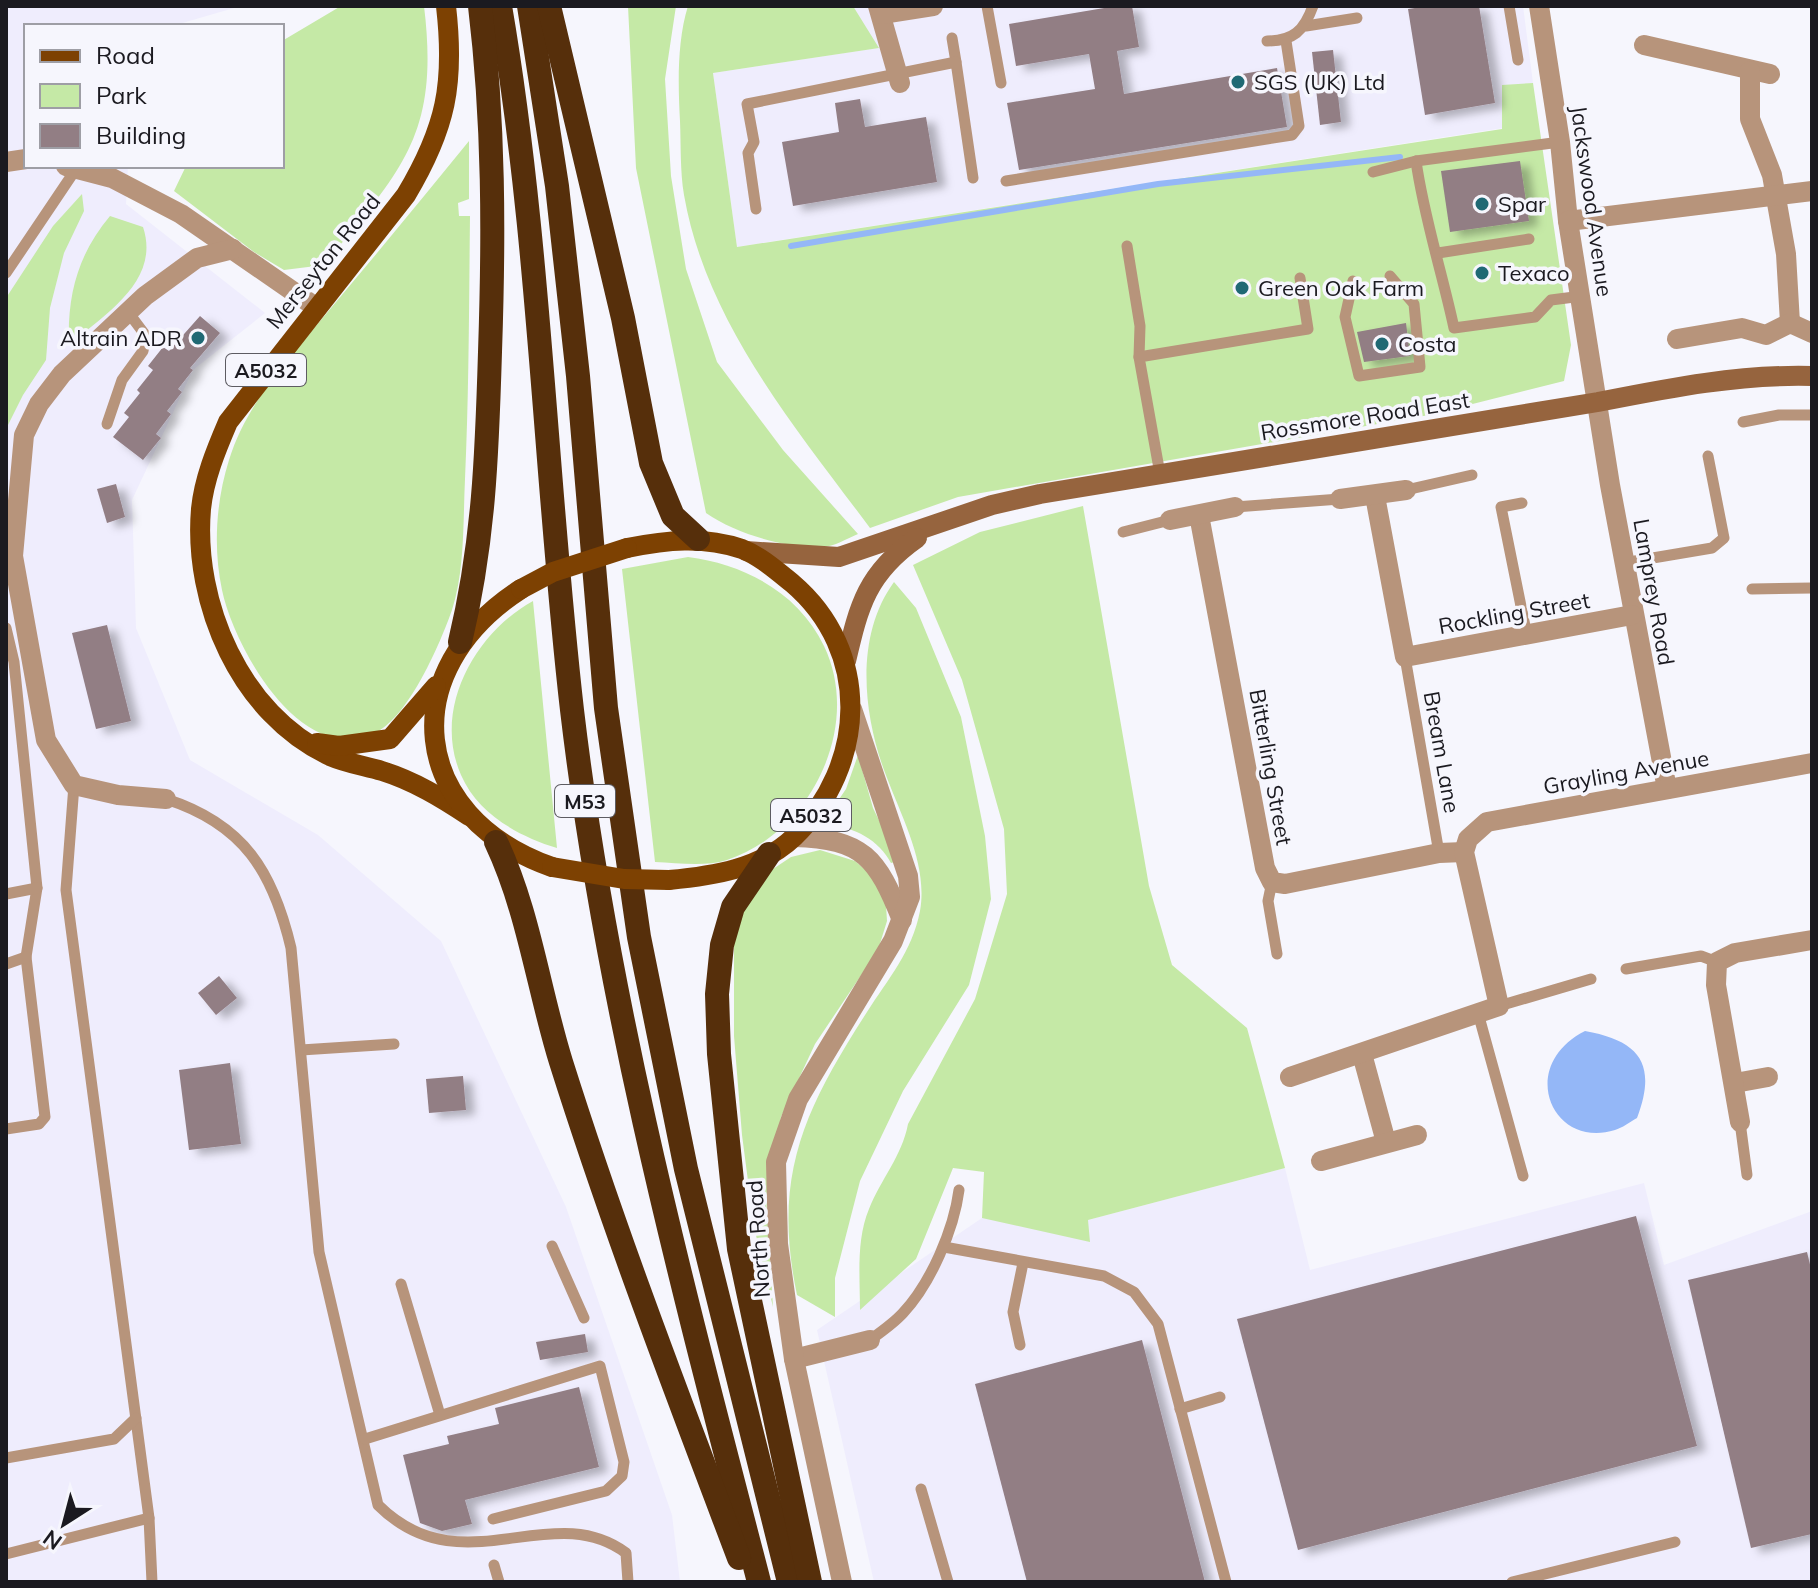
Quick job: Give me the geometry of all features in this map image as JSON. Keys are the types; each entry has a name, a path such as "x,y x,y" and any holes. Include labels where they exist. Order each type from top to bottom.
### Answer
{"highway":[{"path":"460,642 477,574 483,522 494,236 489,87 480,6"},
{"name":"M53","path":"500,6 534,253 572,710 606,947 654,1177 759,1582"},
{"name":"M53","path":"529,6 557,186 606,708 639,937 686,1169 789,1582"},
{"path":"549,6 623,318 651,463 673,516 698,539"},
{"path":"496,842 514,879 560,1060 662,1354 748,1582"},
{"path":"769,854 733,907 722,945 717,994 719,1054 739,1249 810,1582"}],"main road":[{"name":"Merseyton Road","path":"446,6 450,90 443,120 428,158 406,195 228,422 212,460 201,507 200,549 209,604 243,677 271,712 330,756 418,786 469,816"},
{"name":"Rossmore Road East","path":"746,551 814,557 855,553 909,539 992,505 1160,474 1598,402 1687,384 1765,375 1812,376"},
{"name":"A5032","path":"671,539 698,539 746,551 807,596 825,619 846,661 852,709 843,756 833,781 794,837 769,854 720,875 669,880 624,879 552,867 496,842 469,816 441,771 435,733 436,696 460,642 479,618 521,589 553,572 627,548 671,539"},
{"name":"Rossmore Road East","path":"846,661 858,611 874,577 909,539"},
{"name":"A5032","path":"306,741 339,746 390,739 441,680"}],"street":[{"path":"899,78 880,10 933,6"},
{"name":"Jackswood Avenue","path":"1539,6 1560,142 1568,221 1598,402"},
{"path":"1644,45 1760,73 1750,119 1772,175 1786,254 1790,323"},
{"path":"75,168 112,178 181,214 317,308"},
{"path":"1568,221 1812,191"},
{"path":"166,799 118,795 74,785 46,740 13,556 12,510 24,435 39,404 62,374 128,312 197,258 233,249"},
{"path":"1790,323 1812,333"},
{"path":"1677,339 1742,328 1766,335 1790,323"},
{"name":"Lamprey Road","path":"1598,402 1632,615 1667,789"},
{"path":"1340,499 1406,490"},
{"path":"1375,496 1405,657"},
{"path":"1170,520 1235,507"},
{"name":"Bitterling Street","path":"1199,515 1265,868 1272,882"},
{"name":"Rockling Street","path":"1405,657 1632,615"},
{"name":"North Road","path":"842,1582 794,1359 778,1244 776,1162 798,1099 893,941 910,897 908,876 852,709"},
{"name":"Grayling Avenue","path":"1464,852 1468,839 1487,822 1812,763"},
{"path":"794,837 843,843 875,863 902,920"},
{"path":"1272,882 1285,884 1439,853 1464,852 1499,1006 1290,1077"},
{"path":"1740,1122 1716,985 1717,962 1735,953 1812,940"},
{"path":"1362,1054 1386,1142"},
{"path":"1735,1083 1768,1077"},
{"path":"1321,1161 1417,1135"},
{"path":"794,1359 870,1340"}],"lane":[{"path":"987,6 1001,83"},
{"path":"1306,26 1313,6"},
{"path":"1509,6 1518,60"},
{"path":"1267,41 1286,41 1306,26 1357,18"},
{"path":"952,38 973,178"},
{"path":"1006,181 1292,135 1299,126 1286,41"},
{"path":"756,209 748,153 754,142 747,104 899,78 956,62"},
{"path":"1373,172 1416,161 1560,142"},
{"path":"1416,161 1423,214 1438,253 1454,328 1535,317 1551,300 1582,296"},
{"path":"6,273 70,168"},
{"path":"1438,253 1529,239"},
{"path":"1127,246 1140,326 1139,357 1160,474"},
{"path":"1353,281 1345,317 1359,376 1420,367 1414,304 1390,276"},
{"path":"1139,357 1308,329 1300,278"},
{"path":"107,424 122,380 143,351 146,336 128,312"},
{"path":"1743,422 1779,415 1812,415"},
{"path":"1623,563 1712,548 1724,538 1708,456"},
{"path":"1406,490 1472,475"},
{"path":"1235,507 1340,499"},
{"path":"1522,503 1501,507 1527,636"},
{"path":"1123,532 1170,520"},
{"path":"1752,589 1812,588"},
{"path":"6,628 14,662 37,888 26,957 45,1117 39,1124 6,1129"},
{"name":"Bream Lane","path":"1405,657 1439,853"},
{"path":"74,785 66,890 149,1518 152,1582"},
{"path":"166,799 194,808 225,826 260,863 280,902 291,948 319,1252 378,1505 394,1533 406,1542"},
{"path":"1272,882 1268,901 1277,954"},
{"path":"6,894 37,888"},
{"path":"1626,969 1701,956 1717,962"},
{"path":"6,964 26,957"},
{"path":"1499,1006 1591,979"},
{"path":"1478,1013 1523,1176"},
{"path":"301,1050 394,1044"},
{"path":"1740,1122 1747,1175"},
{"path":"870,1340 904,1312 944,1247 955,1218 959,1190"},
{"path":"552,1246 584,1318"},
{"path":"944,1247 1104,1276 1134,1292 1158,1324 1226,1582"},
{"path":"1020,1345 1013,1312 1023,1263"},
{"path":"401,1284 440,1415"},
{"path":"365,1439 600,1366 624,1462 622,1476 606,1491 493,1519"},
{"path":"1180,1409 1220,1397"},
{"path":"6,1458 114,1439 136,1418"},
{"path":"921,1489 948,1582"},
{"path":"6,1554 149,1518"},
{"path":"554,1547 584,1537 610,1540 626,1553 628,1582"},
{"path":"1512,1582 1675,1542"},
{"path":"499,1582 488,1566 509,1560"}],"shaded area":[{"path":"6,6 241,6 179,24 24,24 24,168 128,168 126,204 265,313 193,370 132,500 136,628 190,760 318,835 441,941 566,1207 672,1515 680,1582 6,1582"},
{"path":"853,6 1523,6 1533,83 1502,86 1503,128 737,247 713,73 878,48"},
{"path":"1285,1168 1310,1270 1644,1183 1664,1265 1812,1211 1812,1582 874,1582 817,1330 982,1218 1088,1220"}],"green space":[{"path":"341,6 424,6 426,88 420,120 409,149 394,176 324,265 284,270 254,252 174,191 185,168 284,168 284,40"},
{"path":"628,6 676,6 665,79 671,176 686,269 717,362 783,450 858,534 836,544 808,547 777,542 746,533 706,513 636,168"},
{"path":"688,6 853,6 879,48 713,73 737,247 1502,129 1502,85 1533,83 1571,345 1564,381 1429,415 958,497 870,528 757,371 733,330 695,242 681,167 680,48"},
{"path":"469,141 469,199 458,203 459,216 470,216 463,528 456,595 432,659 412,694 389,723 377,732 350,739 323,734 299,720 276,697 257,671 229,614 219,574 217,541 225,476 246,419 270,382"},
{"path":"82,194 84,211 64,253 50,308 46,360 6,429 6,298 53,226"},
{"path":"110,216 143,227 146,246 144,264 126,295 69,345 70,309 82,260"},
{"path":"1083,506 1149,886 1172,965 1247,1028 1285,1168 1088,1220 1090,1242 982,1218 984,1172 953,1168 916,1259 860,1310 860,1246 869,1209 901,1147 908,1124 975,999 1007,894 1004,829 962,680 913,565 980,532"},
{"path":"688,557 749,574 785,596 800,611 824,646 834,677 837,710 832,742 821,773 804,802 783,827 757,846 727,860 701,864 655,862 622,569"},
{"path":"894,582 916,608 961,717 985,836 991,899 969,985 903,1091 860,1181 835,1278 835,1317 797,1295 790,1253 789,1214 799,1146 811,1113 845,1047 905,952 920,911 922,894 917,860 879,754 868,704 866,678 873,627 881,604"},
{"path":"533,601 557,848 514,830 489,812 468,789 453,750 452,724 464,675 493,632"},
{"path":"858,755 873,808 899,861 891,863 879,847 862,834 842,827 821,826 846,789"},
{"path":"820,850 855,861 874,877 886,905 887,921 878,950 815,1044 781,1117 766,1196 773,1307 754,1227 742,1135 734,1036 734,926 767,873 791,857"}],"water":[{"path":"1585,1031 1620,1041 1640,1058 1644,1070 1643,1099 1637,1118 1615,1130 1593,1133 1574,1128 1560,1117 1550,1101 1548,1083 1552,1064 1564,1046"}],"building":[{"name":"SGS (UK) Ltd","path":"1132,6 1139,47 1117,51 1124,94 1277,68 1287,127 1019,170 1007,103 1095,89 1089,54 1016,66 1009,24"},
{"path":"1479,6 1495,103 1425,115 1408,9"},
{"path":"1333,50 1341,122 1320,125 1312,52"},
{"path":"860,99 865,127 926,117 937,182 793,206 782,142 839,132 835,103"},
{"path":"1520,161 1529,221 1450,232 1441,171"},
{"path":"200,316 220,333 190,368 193,370 178,389 182,392 167,411 171,414 156,434 161,438 143,460 113,437 129,417 124,413 140,393 137,390 153,370 148,366 163,347 169,351"},
{"name":"Costa","path":"1406,323 1410,356 1364,362 1357,332"},
{"path":"116,484 125,517 107,523 97,489"},
{"path":"107,625 131,721 96,729 72,633"},
{"path":"219,976 237,998 216,1015 198,993"},
{"path":"230,1063 241,1144 189,1150 179,1070"},
{"path":"463,1076 466,1110 429,1113 426,1079"},
{"path":"1636,1216 1697,1446 1298,1550 1237,1319"},
{"path":"1807,1252 1812,1273 1812,1534 1751,1548 1688,1280"},
{"path":"585,1334 588,1352 540,1360 536,1342"},
{"path":"1142,1340 1205,1582 1027,1582 975,1384"},
{"path":"579,1387 599,1467 465,1500 472,1524 442,1531 420,1523 403,1455 449,1444 447,1436 499,1424 495,1408"}],"waterway":[{"path":"791,246 1158,184 1400,157"}],"place":[{"name":"SGS (UK) Ltd","path":"1238,82"},
{"name":"Spar","path":"1482,204"},
{"name":"Texaco","path":"1482,273"},
{"name":"Green Oak Farm","path":"1242,288"},
{"name":"Altrain ADR","path":"198,338"},
{"name":"Costa","path":"1382,344"}]}
